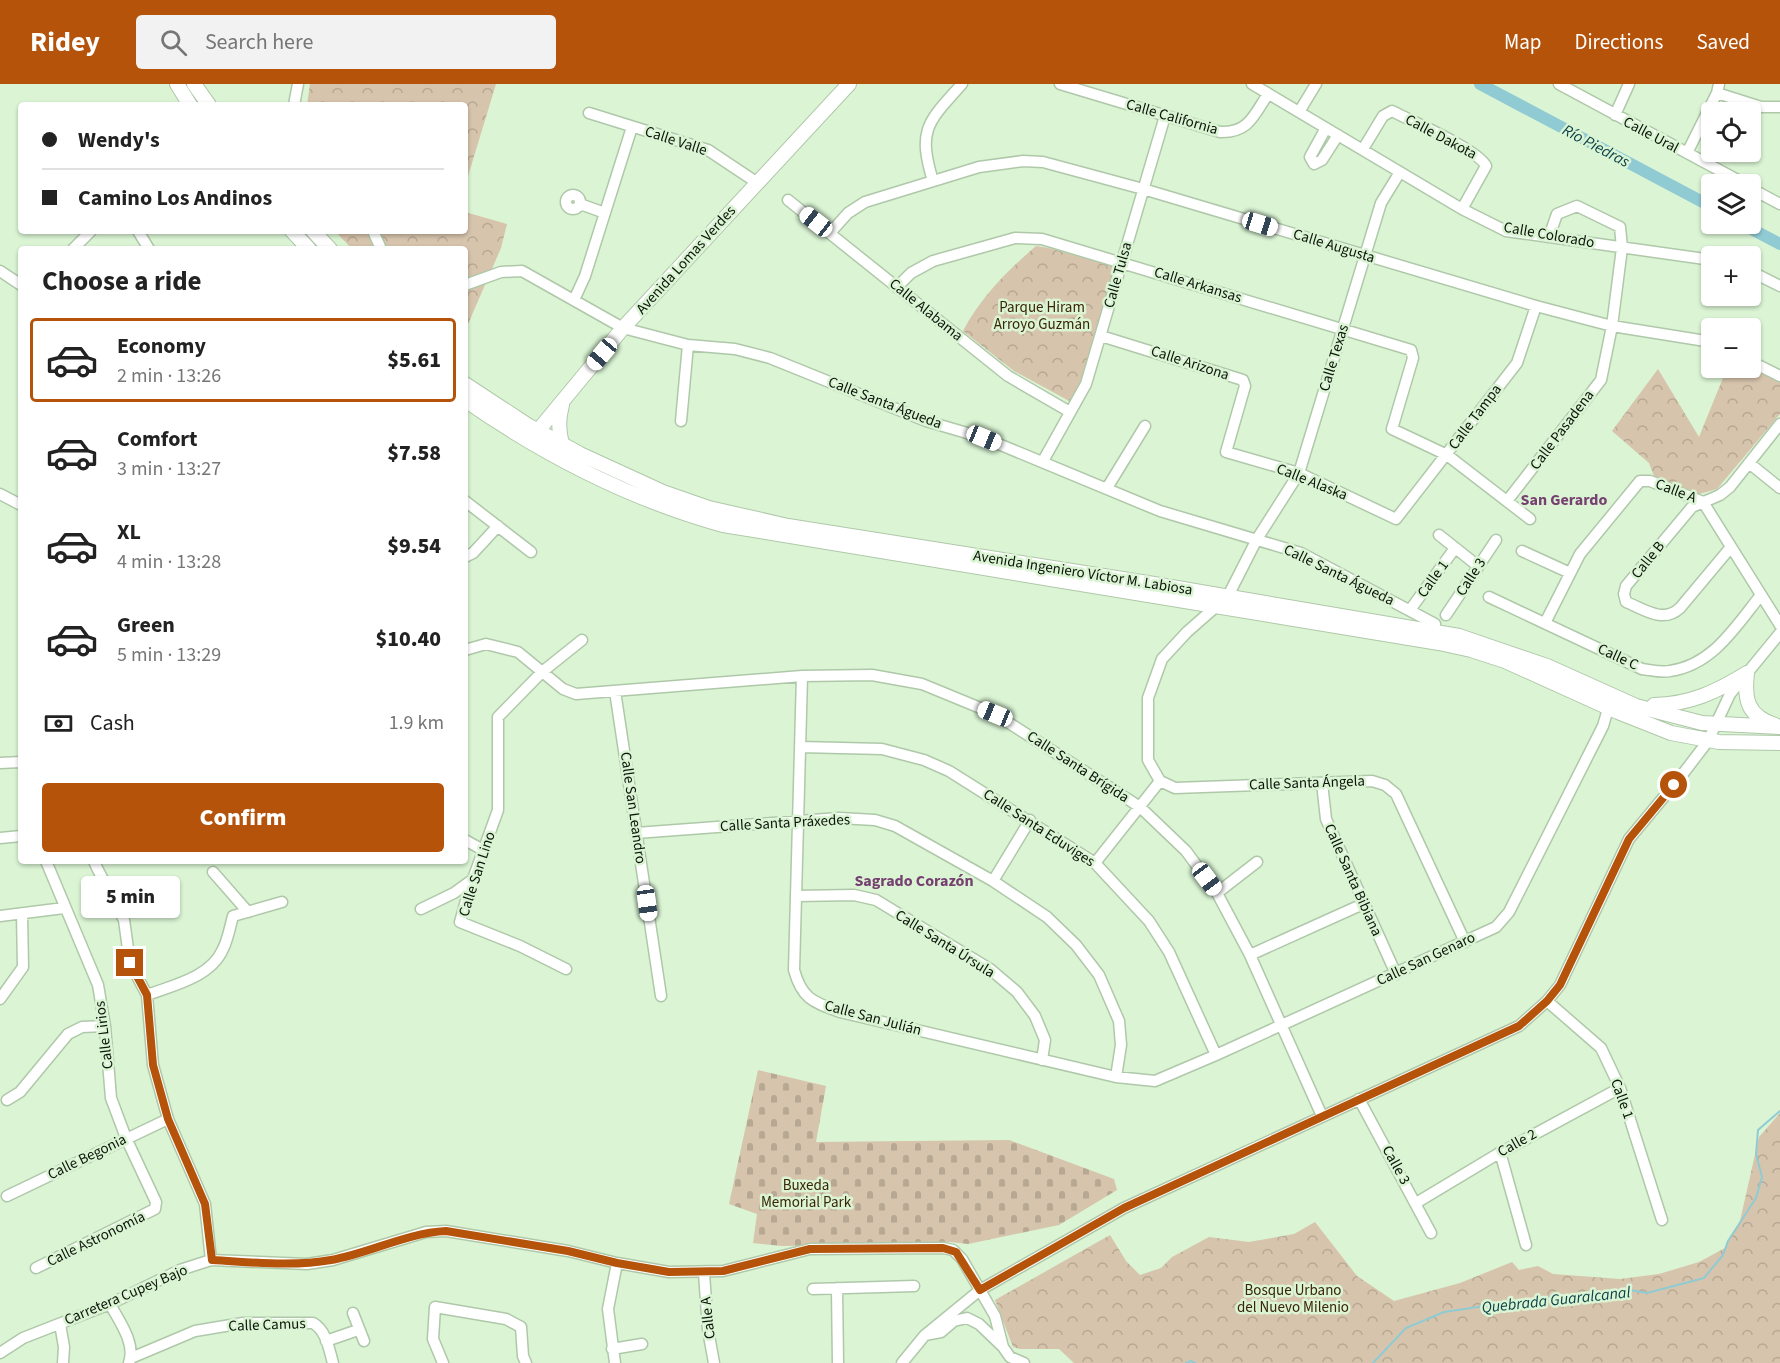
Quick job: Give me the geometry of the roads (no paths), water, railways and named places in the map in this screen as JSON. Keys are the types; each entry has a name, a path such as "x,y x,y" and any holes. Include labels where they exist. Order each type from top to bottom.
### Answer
{"main road":[{"path":"177,84 188,102"},
{"path":"194,84 207,102"},
{"name":"Avenida Lomas Verdes","path":"533,437 623,328 849,84"},
{"path":"295,234 306,246"},
{"path":"316,234 327,246"},
{"name":"Avenida Ingeniero Víctor M. Labiosa","path":"468,386 514,417 533,437 562,444 663,492 709,508 749,518 1459,636 1547,666 1610,702 1671,732 1708,741 1780,743"},
{"name":"Avenida Ingeniero Víctor M. Labiosa","path":"468,402 533,437 573,467 683,514 723,525 1439,642 1505,661 1610,702 1636,706 1702,723 1780,727"},
{"path":"514,417 530,419 541,416 561,403"},
{"path":"561,403 558,432 562,444"},
{"path":"1636,706 1670,705 1689,701 1717,691 1747,673"},
{"path":"1747,673 1745,691 1751,711 1763,721 1780,727"}],"street":[{"path":"294,102 297,84"},
{"path":"933,181 925,156 926,130 935,114 962,84"},
{"name":"Calle California","path":"1060,84 1220,132 1233,132 1249,124 1268,94"},
{"name":"Calle Colorado","path":"1252,84 1462,209 1506,231 1701,259"},
{"path":"1299,112 1316,84"},
{"name":"Calle Ural","path":"1559,84 1726,174"},
{"path":"1615,115 1629,84"},
{"path":"1687,153 1718,89 1761,107 1780,107"},
{"name":"Calle Dakota","path":"1363,149 1383,116 1392,111 1484,160 1486,166 1462,209"},
{"name":"Calle Valle","path":"589,113 708,150 756,183"},
{"name":"Calle Tulsa","path":"1043,461 1086,384 1164,116"},
{"path":"574,300 585,276 632,128"},
{"path":"1326,128 1310,157 1314,164 1322,160 1338,135"},
{"name":"Calle Augusta","path":"830,233 848,213 865,202 979,167 1023,161 1043,162 1143,189 1536,306 1612,326 1701,340"},
{"name":"Calle Texas","path":"1228,596 1257,539 1299,473 1381,203 1400,172"},
{"path":"1761,194 1780,204"},
{"name":"Calle Alabama","path":"788,200 1008,376 1070,412"},
{"path":"580,204 605,213"},
{"path":"1549,237 1557,214 1577,206 1620,227 1622,248"},
{"path":"77,246 88,234"},
{"name":"Calle Arkansas","path":"897,287 911,273 933,261 1015,238 1042,239 1343,328 1411,350 1413,357 1392,429 1447,455"},
{"name":"Calle Pasadena","path":"1508,501 1600,380 1612,326 1622,248"},
{"path":"0,271 18,283"},
{"name":"Calle Santa Águeda","path":"468,284 501,272 522,271 623,328 688,345 735,349 770,358 926,421 984,438 1043,461 1160,511 1301,554 1435,624"},
{"path":"1761,276 1780,286"},
{"name":"Calle Tampa","path":"1396,519 1517,363 1536,306"},
{"name":"Calle Arizona","path":"1101,336 1243,380 1245,386 1227,452"},
{"path":"681,421 688,345"},
{"path":"1761,366 1780,376"},
{"path":"1703,502 1720,495 1730,487 1780,424"},
{"path":"1107,488 1145,426"},
{"name":"Calle Alaska","path":"1227,452 1299,473 1396,519"},
{"path":"1447,455 1530,519"},
{"path":"1749,462 1780,488"},
{"name":"Calle A","path":"1545,623 1580,554 1640,481 1650,481 1703,502 1780,625"},
{"path":"0,494 18,503"},
{"name":"Calle B","path":"1703,502 1692,507 1626,586 1624,594 1626,602 1658,616 1670,615 1680,608 1731,547"},
{"path":"468,503 531,552"},
{"path":"468,555 498,526"},
{"path":"1439,535 1478,566"},
{"name":"Calle 3","path":"1446,615 1496,540"},
{"name":"Calle 1","path":"1410,610 1455,548"},
{"path":"1522,551 1569,573"},
{"name":"Calle C","path":"1490,597 1642,669 1668,672 1694,665 1713,652 1761,595"},
{"path":"1095,862 1160,781 1148,760 1148,698 1162,659 1188,630 1228,596"},
{"path":"1186,601 1191,609 1192,619 1188,630"},
{"path":"902,1363 925,1335 980,1290 1124,1208 1519,1026 1547,1001 1564,978 1629,839 1708,741 1730,694 1780,633"},
{"name":"Calle San Lino","path":"566,969 520,946 460,922 472,880 498,810 498,717 542,672 582,640"},
{"name":"Calle Santa Brígida","path":"468,649 486,644 518,652 563,689 576,694 802,676 872,675 922,684 995,714 1140,807 1186,851 1217,893 1250,955 1322,1116"},
{"name":"Calle San Julián","path":"802,676 794,970 799,987 812,1001 840,1012 1116,1077"},
{"name":"Calle San Leandro","path":"615,691 661,996"},
{"name":"Calle San Genaro","path":"1116,1077 1155,1081 1496,927 1509,912 1603,726 1610,702"},
{"name":"Calle Santa Eduviges","path":"800,747 882,749 924,760 949,771 1095,862 1149,921 1169,952 1216,1055"},
{"path":"0,763 18,762"},
{"name":"Calle Santa Ángela","path":"1160,781 1175,788 1372,781 1385,785 1396,794 1465,942"},
{"name":"Calle Santa Bibiana","path":"1322,783 1326,819 1396,974"},
{"name":"Calle Santa Práxedes","path":"636,833 839,818 875,820 895,826 993,881 1047,917 1076,945 1099,975 1119,1021 1121,1045 1116,1077"},
{"path":"993,881 1030,820"},
{"path":"0,838 18,836"},
{"path":"468,842 483,850"},
{"path":"1217,893 1257,862"},
{"name":"Calle Lirios","path":"47,864 98,985 105,1026 111,1098 126,1138 156,1202 155,1209"},
{"path":"95,864 124,920 130,963 147,995 153,1065 168,1119 205,1204 212,1260"},
{"path":"213,872 248,912"},
{"path":"421,909 454,893 472,880"},
{"name":"Calle Santa Úrsula","path":"796,896 854,895 876,900 990,969 1017,992 1035,1016 1045,1040 1042,1060"},
{"path":"147,995 186,981 214,964 223,950 233,916 282,902"},
{"path":"1250,955 1363,904"},
{"path":"0,916 64,908"},
{"path":"0,999 23,967 22,914"},
{"name":"Calle 1","path":"1547,1001 1601,1048 1620,1088 1662,1220"},
{"path":"7,1100 20,1092 68,1034 82,1027 105,1026"},
{"name":"Calle 2","path":"1416,1203 1500,1152 1620,1088"},
{"name":"Calle 3","path":"1359,1099 1431,1233"},
{"name":"Calle Begonia","path":"7,1196 168,1119"},
{"path":"1500,1152 1526,1245"},
{"name":"Calle Astronomía","path":"36,1268 155,1209"},
{"name":"Carretera Cupey Bajo","path":"0,1353 23,1338 110,1304 180,1270 212,1260 307,1264 333,1260 426,1232 446,1231 568,1251 669,1272 723,1271 810,1249 943,1248 956,1252 980,1290 995,1316 1003,1347"},
{"path":"615,1363 608,1309 617,1263"},
{"name":"Calle A","path":"704,1273 708,1330 714,1363"},
{"path":"813,1289 908,1287 902,1299"},
{"path":"837,1288 838,1363"},
{"path":"110,1304 128,1339 130,1360"},
{"path":"443,1363 433,1340 435,1308 506,1319 521,1327 523,1356 526,1363"},
{"path":"353,1313 364,1341"},
{"path":"925,1335 941,1332 954,1321 967,1318 990,1332 1010,1357 1024,1363"},
{"name":"Calle Camus","path":"130,1360 195,1331 243,1323 313,1323 319,1326 326,1341"},
{"path":"60,1324 64,1347 63,1363"},
{"path":"333,1363 326,1341 358,1330"},
{"path":"612,1349 642,1344"}],"waterway":[{"name":"Río Piedras","path":"1480,84 1701,201"},
{"name":"Río Piedras","path":"1761,234 1780,244"},
{"name":"Quebrada Guaralcanal","path":"1373,1363 1406,1328 1444,1312 1553,1296 1595,1295 1624,1289 1647,1293 1704,1278 1723,1255 1728,1241 1756,1198 1762,1177 1756,1154 1758,1130 1780,1111"},
{"name":"Quebrada Guaralcanal","path":"1186,1363 1191,1361 1195,1363"}],"district":[{"name":"San Gerardo","path":"1564,500"},
{"name":"Sagrado Corazón","path":"914,881"}],"park label":[{"name":"Parque Hiram Arroyo Guzmán","path":"1042,316"},
{"name":"Buxeda Memorial Park","path":"806,1194"},
{"name":"Bosque Urbano del Nuevo Milenio","path":"1293,1298"}]}
